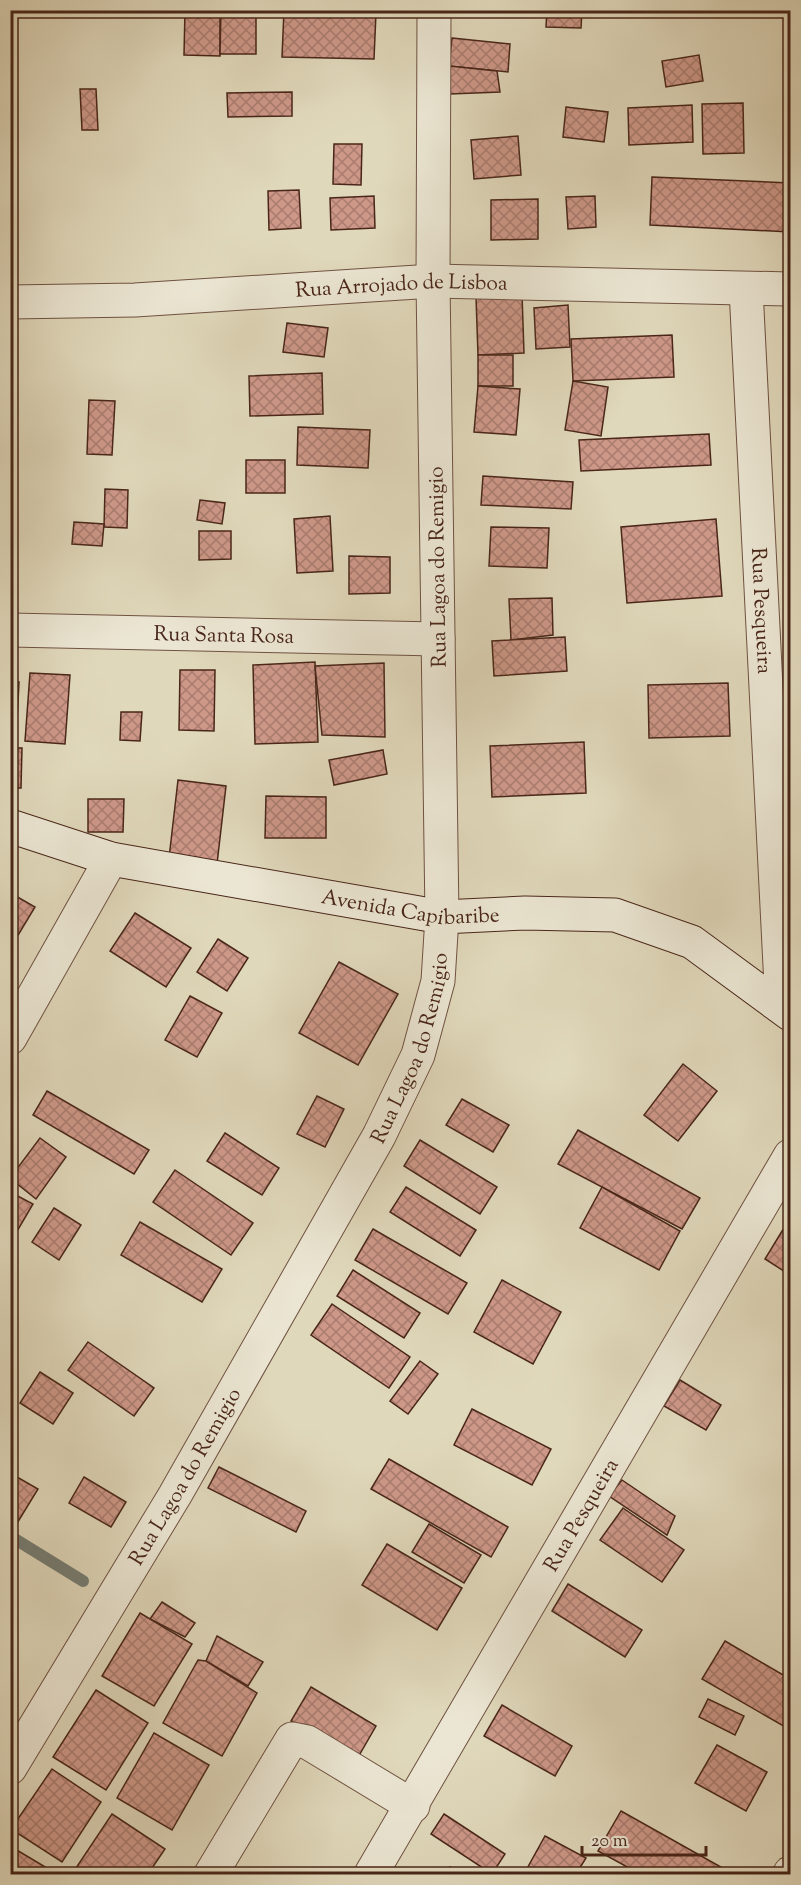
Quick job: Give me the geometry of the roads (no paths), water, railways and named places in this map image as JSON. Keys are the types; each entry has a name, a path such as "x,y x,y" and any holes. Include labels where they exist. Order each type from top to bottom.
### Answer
{"street":[{"name":"Rua Lagoa do Remigio","path":"10,1768 175,1496 379,1136 418,1055 438,981 442,918 433,281 434,10"},
{"name":"Rua Arrojado de Lisboa","path":"10,302 135,300 433,281 790,289"},
{"name":"Rua Pesqueira","path":"746,289 777,661 786,1010"},
{"name":"Rua Santa Rosa","path":"10,630 438,639"},
{"name":"Avenida Capibaribe","path":"10,826 111,859 442,918 525,913 615,915 692,942 786,1010"},
{"path":"10,1038 111,859"},
{"name":"Rua Pesqueira","path":"371,1875 790,1156"},
{"path":"211,1875 292,1739 308,1742 413,1806"}],"waterway":[{"path":"10,1536 83,1581"}]}
